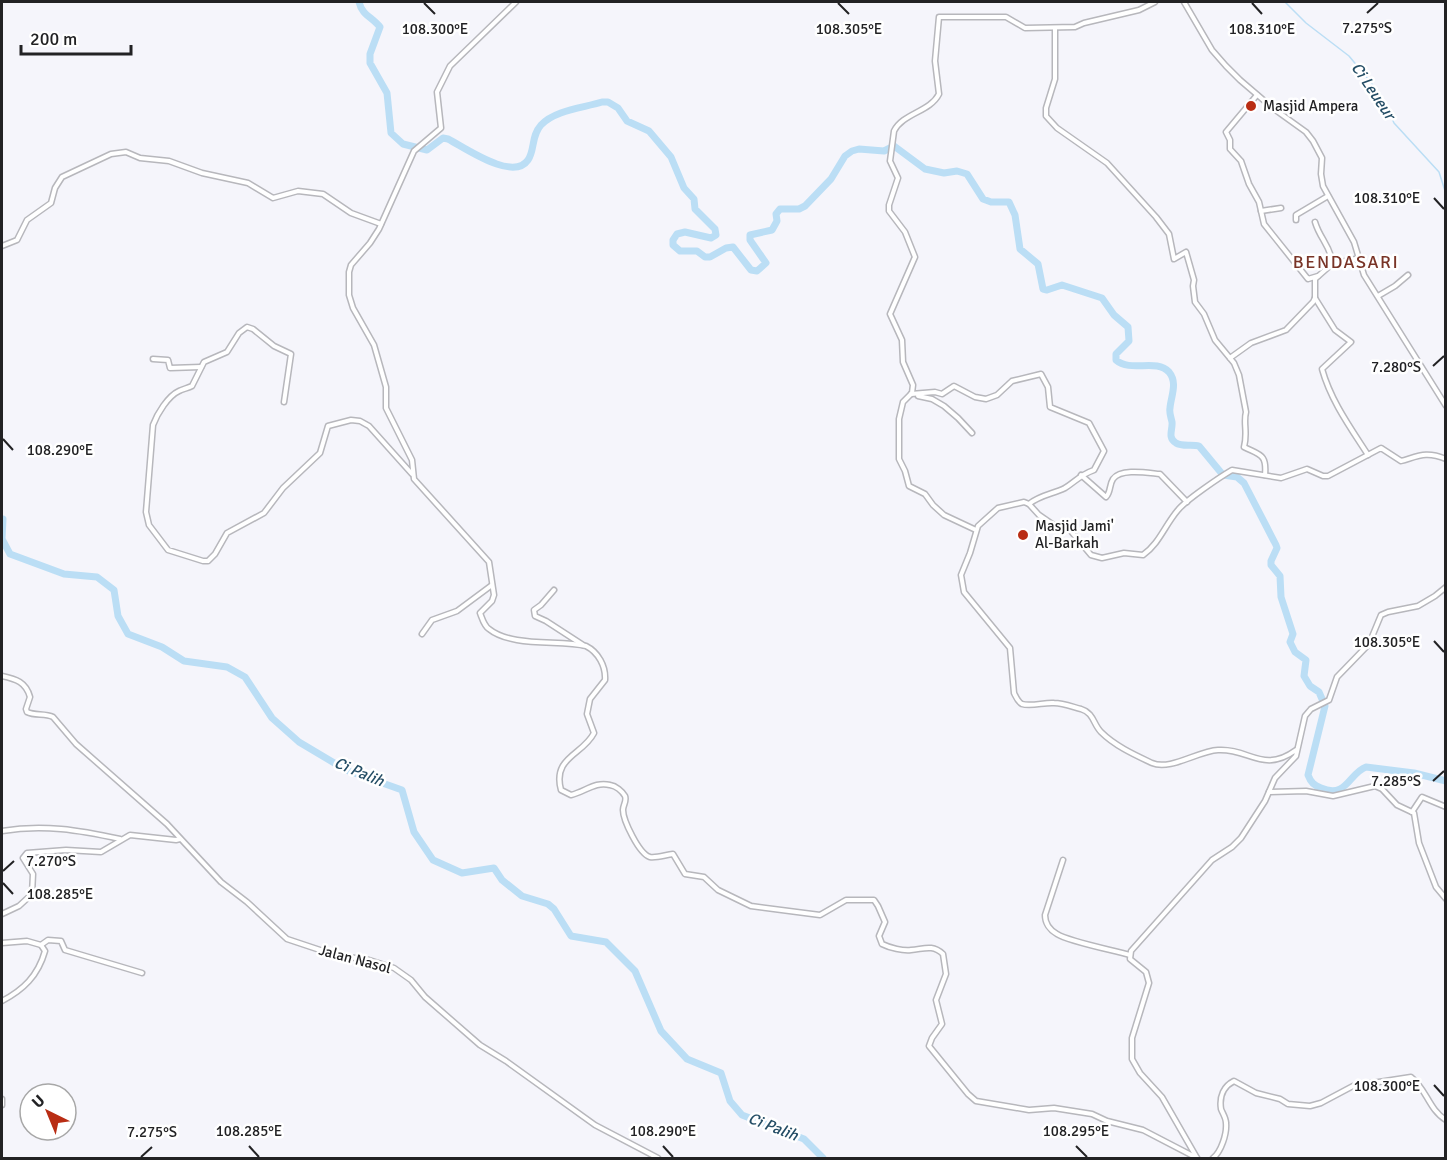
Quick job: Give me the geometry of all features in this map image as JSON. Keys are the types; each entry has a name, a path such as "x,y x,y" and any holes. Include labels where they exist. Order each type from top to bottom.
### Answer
{"street":[{"path":"516,2 450,66 437,92 441,128 416,149 381,224 370,243 349,268 350,300 374,345 385,384 386,408 412,460 416,482 486,557 491,566 493,599 480,613 489,629 510,639 584,645"},
{"path":"976,530 938,510 926,495 908,486 905,471 899,461 899,416 903,402 911,394 912,383 903,362 902,340 890,317 890,312 915,257 905,232 890,211 889,205 898,178 890,165 896,127 911,115 932,104 939,94 935,61 939,17 1006,17 1025,28 1075,27 1139,10 1155,2"},
{"path":"1184,2 1212,50 1240,80 1306,132 1313,141 1322,158 1321,180 1354,242 1364,275 1446,406"},
{"path":"1055,28 1055,80 1046,108 1048,119 1057,128 1101,158 1156,217 1169,234 1174,259 1186,252 1194,280 1195,302 1204,314 1215,339 1237,370 1246,412 1244,415 1247,433 1244,447 1263,457 1266,465 1265,475"},
{"path":"1257,95 1226,133 1230,140 1230,149 1241,161 1248,184 1257,199 1264,224 1308,280 1318,276 1333,264 1360,258"},
{"path":"2,246 17,240 27,220 49,206 62,177 111,154 122,152 140,158 165,160 200,173 246,183 273,198 295,191 322,194 351,213 381,224"},
{"path":"1296,220 1296,216 1328,196"},
{"path":"1260,210 1281,208"},
{"path":"1316,222 1318,230 1327,243 1333,264"},
{"path":"1378,296 1408,275"},
{"path":"1230,358 1247,345 1288,328 1313,302 1315,281 1318,276"},
{"path":"1315,298 1335,330 1351,342 1322,369 1336,405 1368,455"},
{"path":"284,402 291,356 286,350 274,346 250,327 241,330 227,352 207,360 192,386 174,394 153,425 147,517 149,525 171,552 203,561 211,558 227,533 264,513 283,488 320,453 325,430 330,425 354,420 367,424 413,474"},
{"path":"153,359 169,360 170,368 201,367"},
{"path":"911,394 935,392 942,394 954,386 975,397 986,399 997,396 1012,381 1040,374 1048,387 1050,407 1089,423 1103,448 1095,469 1081,475 1064,488 1029,504"},
{"path":"911,394 932,399 943,406 958,417 972,433"},
{"path":"1296,750 1285,758 1264,761 1219,750 1203,752 1181,761 1158,765 1110,739 1099,729 1091,715 1083,709 1056,703 1025,704 1019,702 1014,693 1010,648 964,592 961,575 971,551 976,530 998,508 1022,502 1029,504 1052,524 1070,530 1090,554 1102,558 1124,553 1144,554 1155,546 1177,511 1221,477 1234,470 1281,478 1308,469 1328,476 1382,448 1401,461 1421,454 1436,455 1446,459"},
{"path":"1081,475 1106,497 1113,479 1119,475 1143,472 1160,474 1187,502"},
{"path":"422,634 432,620 457,611 493,585"},
{"path":"1130,955 1151,927 1206,866 1217,855 1232,847 1240,838 1269,792 1275,778 1295,758 1305,716 1311,709 1326,702 1330,697 1337,677 1369,644 1381,615 1418,606 1435,597 1446,587"},
{"path":"554,590 534,610 535,616 591,649 600,659 606,676 589,703 587,716 594,730 593,735 568,757 563,766 560,783 563,792 574,795 594,785 609,784 616,787 624,795 623,811 638,847 644,854 657,857 673,854 685,874 704,877 718,890 748,905 820,915 846,900 874,900 885,922 879,936 882,944 908,951 928,947 937,949 943,954 946,974 936,1000 942,1024 929,1046 972,1098 983,1103 1029,1110 1054,1107 1092,1114 1107,1121 1143,1130 1197,1158"},
{"name":"Jalan Nasol","path":"2,676 17,680 26,686 30,697 27,712 53,717 76,744 139,798 221,882 287,939 335,955 369,960 394,968 411,980 425,997 480,1045 507,1061 595,1125 658,1158"},
{"path":"1269,792 1306,791 1333,796 1375,786 1382,789 1400,807 1412,812 1415,816 1419,843 1436,887 1446,899"},
{"path":"1412,812 1422,797 1446,807"},
{"path":"2,831 24,828 69,829 121,839"},
{"path":"2,914 22,904 32,894 33,874 24,860 26,854 37,851 101,852 130,835 180,839"},
{"path":"1063,861 1045,915 1049,927 1061,936 1130,955"},
{"path":"41,945 48,940 62,941 65,950 142,973"},
{"path":"2,943 27,941 41,945 44,949 37,971 21,990 2,1002"},
{"path":"1130,955 1132,962 1146,972 1149,984 1132,1038 1132,1059 1140,1073 1162,1097 1197,1158"},
{"path":"1213,1158 1220,1149 1226,1125 1221,1108 1223,1090 1234,1081 1256,1093 1280,1099 1286,1103 1310,1106 1317,1105 1353,1086 1411,1077 1417,1082 1438,1114 1446,1120"},
{"path":"2,1099 2,1105"}],"waterway":[{"path":"359,2 365,13 380,27 370,54 370,63 387,93 391,133 403,144 427,150 443,138 488,161 511,167 521,166 532,152 538,129 547,120 570,110 608,102 618,108 627,121 649,131 671,157 684,188 694,199 695,209 715,229 716,235 711,238 685,232 677,234 673,245 680,251 697,251 705,257 710,257 726,248 733,247 751,270 757,271 766,263 750,240 750,235 772,230 777,221 776,214 780,209 799,209 805,206 831,179 845,156 859,149 884,151 894,146 925,169 967,174 983,199 991,202 1009,202 1015,215 1020,249 1038,264 1043,289 1047,290 1062,285 1102,298 1114,315 1128,327 1129,341 1116,354 1116,360 1122,364 1157,366 1164,368 1172,376 1174,385 1170,412 1173,441 1181,445 1199,446 1223,475 1237,477 1244,483 1277,548 1271,565 1280,576 1281,597 1293,634 1290,642 1295,652 1306,660 1304,676 1310,686 1319,692 1325,706 1308,775 1312,782 1330,791 1337,790 1366,767 1414,773 1446,781"},
{"name":"Ci Leueur","path":"1285,2 1306,23 1349,56 1382,97 1394,123 1439,172 1446,194"},
{"name":"Ci Palih","path":"2,519 2,539 10,554 64,574 97,577 114,590 118,616 128,634 162,647 184,661 227,667 245,677 272,718 299,742 346,770 402,790 414,832 433,860 462,873 494,868 502,880 522,896 548,904 554,909 571,936 606,942 635,971 661,1031 687,1059 721,1073 730,1101 742,1115 804,1139 823,1158"}],"place":[{"name":"Masjid Ampera","path":"1251,106"},
{"name":"Masjid Jami' Al-Barkah","path":"1023,535"}],"district":[{"name":"BENDASARI","path":"1346,262"}]}
